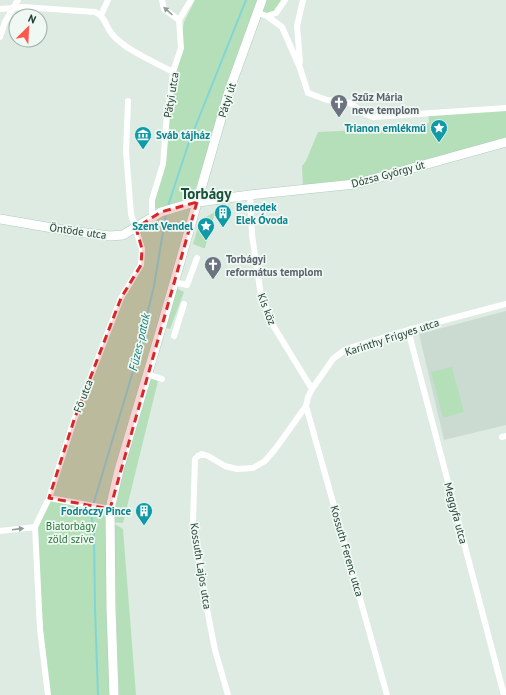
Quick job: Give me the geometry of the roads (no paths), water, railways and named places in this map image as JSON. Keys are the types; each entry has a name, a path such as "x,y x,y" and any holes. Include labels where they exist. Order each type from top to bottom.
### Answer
{"street":[{"path":"14,8 18,0"},
{"path":"101,15 108,0"},
{"path":"162,0 164,9 179,20 191,0"},
{"name":"Pátyi út","path":"197,202 229,91 262,0"},
{"path":"267,16 276,12 286,0"},
{"path":"300,68 297,26 303,0"},
{"path":"48,9 82,10 95,12 101,15 112,34 131,50 173,72"},
{"path":"258,12 267,16 282,27 300,68 308,92 326,100 350,103 365,114 373,117 506,108"},
{"path":"0,36 8,17"},
{"name":"Pátyi utca","path":"156,214 152,200 163,164 167,114 173,72 181,48 179,20"},
{"name":"Fő utca","path":"48,695 40,629 35,527 48,498 74,420 121,298 141,265 142,249 131,214 126,152 128,102"},
{"name":"Dózsa György út","path":"197,202 250,194 355,184 506,142"},
{"name":"Kis köz","path":"250,194 252,234 260,296 274,327 312,389"},
{"path":"114,695 110,509 119,470 197,202"},
{"name":"Öntöde utca","path":"0,219 70,232 110,236 123,235 156,214 175,207 197,202"},
{"path":"174,282 187,285 197,258"},
{"path":"174,336 184,304"},
{"name":"Karinthy Frigyes utca","path":"306,406 312,389 333,359 346,350 408,330 506,304"},
{"name":"Meggyfa utca","path":"408,330 504,695"},
{"path":"147,374 162,379"},
{"name":"Kossuth Lajos utca","path":"228,695 215,650 193,522 195,459 202,454 225,466 237,469 253,468 265,461 306,406"},
{"name":"Kossuth Ferenc utca","path":"306,406 387,695"},
{"path":"48,498 78,504 100,506 110,509"},
{"path":"0,531 35,527"}],"waterway":[{"name":"Füzes-patak","path":"168,206 188,145 246,0"},
{"name":"Füzes-patak","path":"98,695 94,534 91,512 134,368 154,286 166,214"}],"place":[{"name":"Szűz Mária neve templom","path":"339,118"},
{"name":"Trianon emlékmű","path":"439,143"},
{"name":"Sváb tájház","path":"143,150"},
{"name":"Benedek Elek Óvoda","path":"223,228"},
{"name":"Szent Vendel","path":"206,241"},
{"name":"Torbágyi református templom","path":"213,280"},
{"name":"Fodróczy Pince","path":"144,526"}],"district":[{"name":"Torbágy","path":"206,193"}],"park label":[{"name":"Biatorbágy zöld szíve","path":"71,532"}]}
